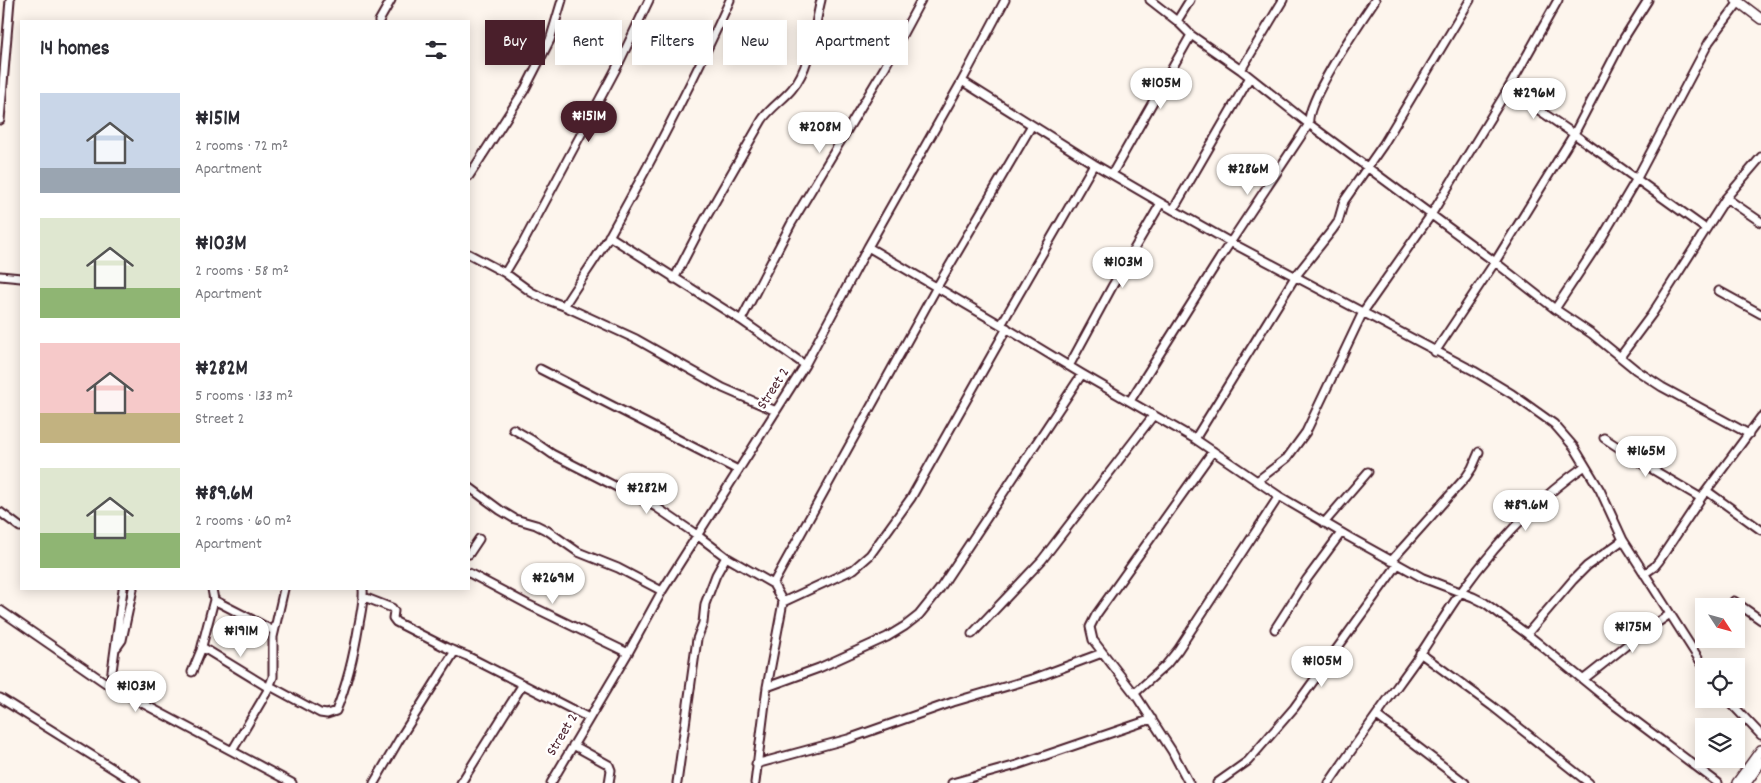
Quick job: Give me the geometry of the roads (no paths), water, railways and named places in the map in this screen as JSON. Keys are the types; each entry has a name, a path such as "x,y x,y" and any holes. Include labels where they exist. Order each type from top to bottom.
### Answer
{"street":[{"path":"0,120 10,0"},
{"path":"380,20 391,0"},
{"path":"470,174 525,89 550,40 562,0"},
{"path":"505,273 523,243 613,74 650,0"},
{"path":"564,306 609,236 702,62 730,0"},
{"path":"674,280 730,174 762,120 800,78 806,65 821,0"},
{"path":"741,320 791,224 885,67 921,0"},
{"name":"Street 2","path":"551,783 628,653 662,591 805,365 1004,0"},
{"path":"1150,0 1177,21 1191,35 1241,70 1309,124 1495,262 1555,309 1592,334 1636,370 1662,387 1749,434"},
{"path":"1177,21 1190,0"},
{"path":"1241,70 1283,0"},
{"path":"1130,401 1230,242 1309,124 1309,114 1318,92 1375,0"},
{"path":"1195,439 1295,277 1338,222 1344,201 1368,167 1470,0"},
{"path":"1257,481 1287,458 1306,432 1363,312 1431,215 1508,89 1558,0"},
{"path":"1435,352 1495,262 1574,134 1624,38 1648,0"},
{"path":"1555,309 1600,241 1636,180 1709,42 1738,1 1761,19"},
{"path":"1112,174 1191,35"},
{"path":"1173,210 1250,77"},
{"path":"962,80 1094,164 1173,210 1435,352 1474,371 1512,394 1554,424 1574,447 1600,490 1623,540 1698,658"},
{"path":"1508,89 1706,229"},
{"path":"773,584 937,287 1032,125"},
{"path":"1620,357 1652,314 1726,198 1761,157"},
{"path":"783,602 854,569 870,555 915,492 1094,164"},
{"path":"1726,198 1761,222"},
{"path":"1069,366 1161,203"},
{"path":"609,236 674,280 741,320 805,365"},
{"path":"868,247 1195,439 1279,496 1341,533 1423,578 1486,603 1584,679 1612,704 1718,783"},
{"path":"470,255 505,273 531,292 636,339 723,388 776,411"},
{"path":"0,276 20,278"},
{"path":"1719,291 1761,314"},
{"path":"540,369 738,470"},
{"path":"767,687 819,668 887,637 919,615 944,584 1082,374"},
{"path":"972,634 1042,560 1153,416"},
{"path":"1644,574 1659,561 1701,498 1761,417"},
{"path":"513,429 552,454 656,507 726,557 773,584 783,602 767,687 755,783"},
{"path":"1604,438 1701,498"},
{"path":"1178,783 1188,781 1172,751 1135,693 1102,653 1090,633 1091,623 1213,451"},
{"path":"1217,783 1248,761 1294,708 1394,563 1466,477 1479,452"},
{"path":"1329,783 1420,653 1460,592 1526,516 1566,479 1585,466"},
{"path":"1324,523 1368,472"},
{"path":"470,489 515,519 542,528 578,552 618,568 662,591"},
{"path":"1707,491 1761,530"},
{"path":"1135,693 1166,665 1178,650 1279,496"},
{"path":"0,512 20,528"},
{"path":"1275,629 1307,579 1341,533"},
{"path":"470,552 479,539"},
{"path":"1527,634 1587,566 1623,540"},
{"path":"677,783 697,639 703,623 705,604 716,575 726,557"},
{"path":"470,574 529,606 628,653"},
{"path":"110,686 123,590"},
{"path":"116,647 119,646 122,640 133,590"},
{"path":"192,672 202,647 214,600 212,590"},
{"path":"232,751 273,677 272,648 274,631 284,590"},
{"path":"202,647 269,687 320,713 327,714 336,711 347,686 353,661 363,593 392,608 394,611 393,618 396,622 589,718"},
{"path":"214,600 274,631"},
{"path":"1745,609 1761,620"},
{"path":"0,610 110,686 289,782"},
{"path":"1584,679 1637,637 1670,614"},
{"path":"374,783 455,651"},
{"path":"756,764 848,739 953,702 1035,678 1102,653"},
{"path":"1420,653 1492,706 1589,783"},
{"path":"461,783 523,684"},
{"path":"0,698 136,783"},
{"path":"1736,708 1761,735"},
{"path":"1376,716 1465,783"},
{"path":"952,783 1017,765 1152,719"},
{"path":"574,745 609,765 611,770 609,783"},
{"path":"1737,783 1761,750"},
{"path":"1746,783 1761,762"}]}
